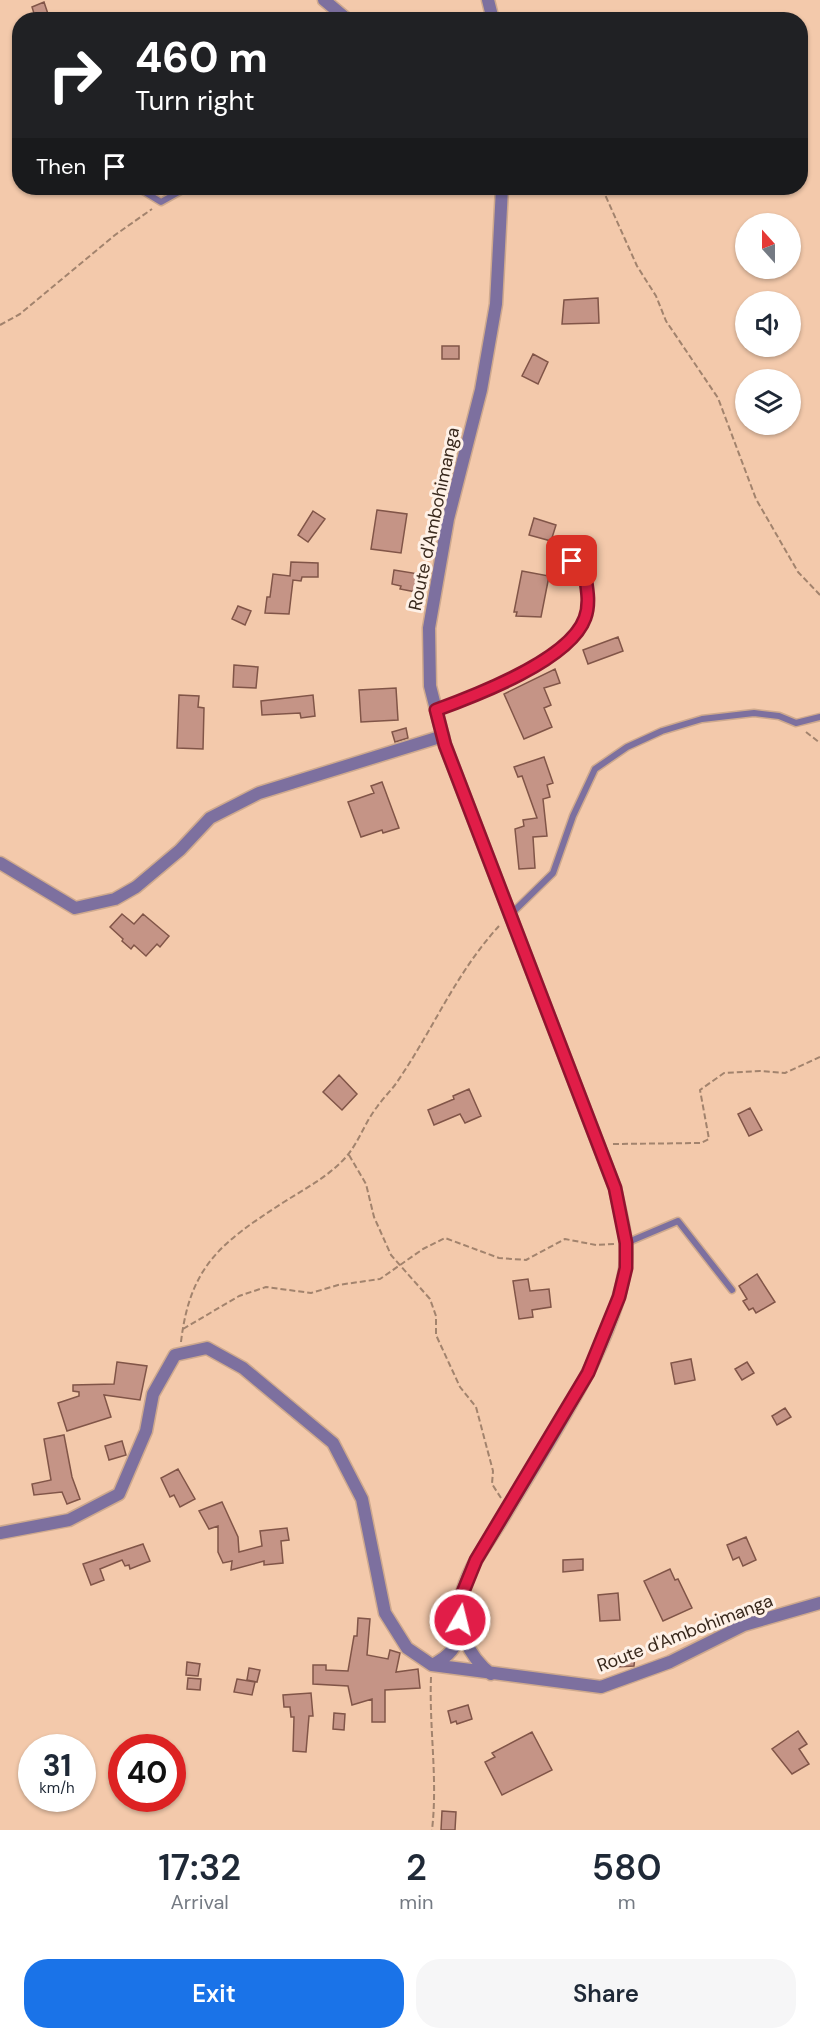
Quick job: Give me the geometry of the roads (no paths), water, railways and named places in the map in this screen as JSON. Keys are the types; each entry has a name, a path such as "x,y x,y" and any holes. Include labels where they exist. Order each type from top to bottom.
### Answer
{"street":[{"path":"324,0 338,12"},
{"name":"Route d'Ambohimanga","path":"491,1674 475,1661 462,1628 461,1597 476,1560 588,1373 619,1297 626,1268 626,1243 615,1188 443,736 430,686 429,628 448,519 481,390 496,304 502,195"},
{"path":"0,863 75,908 115,899 136,887 180,850 210,818 259,793 443,736"},
{"name":"Route d'Ambohimanga","path":"0,1533 69,1520 119,1494 146,1431 153,1394 175,1355 207,1348 243,1368 333,1443 362,1499 386,1613 407,1648 432,1665 601,1688 670,1662 744,1625 820,1603"},
{"path":"432,1665 448,1656 457,1645 462,1628"}],"lane":[{"path":"150,195 161,202 174,195"},
{"path":"436,710 470,698 538,665 575,637 585,618 588,600 584,568 572,561"},
{"path":"510,915 517,905 553,873 573,816 595,769 627,747 662,731 702,719 754,713 779,716 796,723 820,717"},
{"path":"626,1243 678,1221 732,1290"}]}
